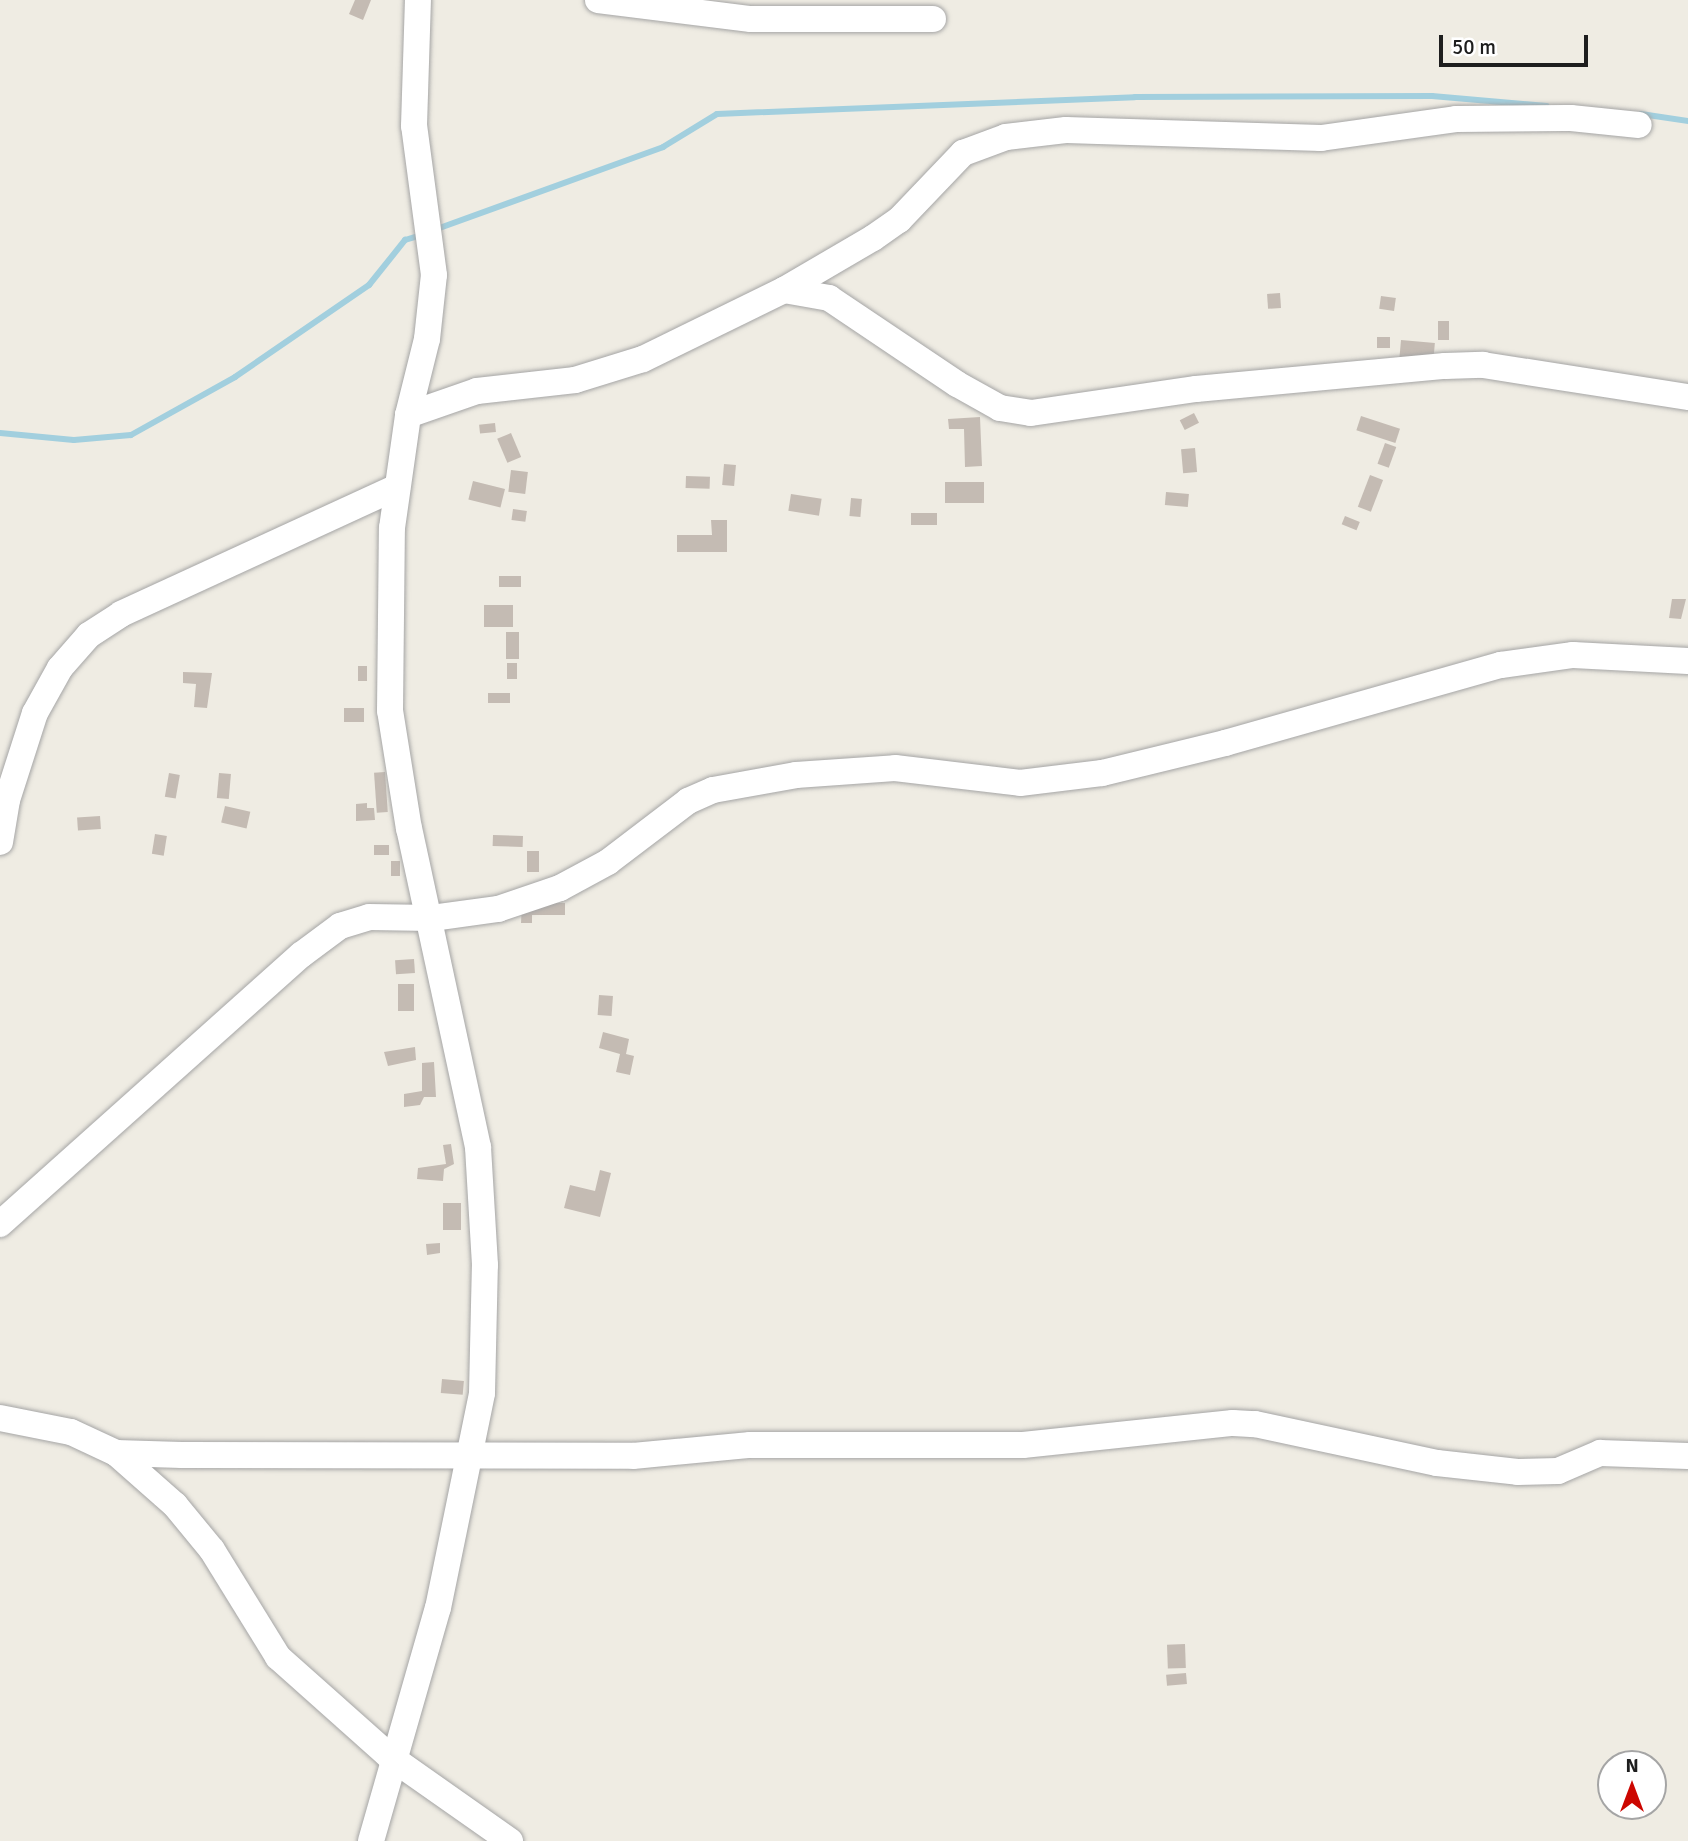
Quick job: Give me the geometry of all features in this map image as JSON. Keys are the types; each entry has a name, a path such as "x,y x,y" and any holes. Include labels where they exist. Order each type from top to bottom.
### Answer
{"street":[{"path":"371,1841 438,1608 473,1453 482,1393 484,1277 478,1147 432,918 410,829 390,711 397,487 408,415 427,339 434,275 414,126 418,0"},
{"path":"597,0 751,19 933,19"},
{"path":"408,415 477,391 575,380 643,359 784,290 899,220 963,153 1006,137 1066,130 1321,138 1456,119 1571,118 1639,125"},
{"path":"784,290 829,298 957,384 1000,408 1031,413 1196,389 1483,365 1688,397"},
{"path":"0,842 7,800 35,713 60,668 89,635 121,614 397,487"},
{"path":"0,1224 291,964 340,926 369,917 432,918 498,909 582,878 688,800 713,790 796,775 895,768 1020,783 1102,773 1225,743 1276,725 1501,665 1573,655 1688,661"},
{"path":"0,1418 71,1432 116,1453 174,1505 212,1550 278,1657 394,1760 510,1841"},
{"path":"116,1453 473,1453 633,1457 750,1445 1023,1445 1233,1423 1255,1424 1437,1463 1518,1472 1558,1471 1588,1455 1615,1451 1688,1456"}],"building":[{"path":"355,0 371,0 363,20 349,14"},
{"path":"1280,293 1281,308 1268,309 1267,294"},
{"path":"1381,296 1396,298 1394,311 1379,309"},
{"path":"1438,321 1449,321 1449,340 1438,340"},
{"path":"1377,337 1390,337 1390,348 1377,348"},
{"path":"1401,340 1435,343 1433,361 1399,358"},
{"path":"1194,413 1199,423 1185,430 1180,420"},
{"path":"1361,416 1400,429 1395,443 1356,430"},
{"path":"980,417 982,466 965,467 964,429 949,429 948,419"},
{"path":"495,423 496,432 480,434 479,425"},
{"path":"511,433 521,457 507,463 497,439"},
{"path":"1385,443 1396,447 1389,468 1377,464"},
{"path":"1195,448 1197,472 1183,473 1181,449"},
{"path":"724,464 736,465 734,486 722,485"},
{"path":"511,470 528,472 525,494 508,492"},
{"path":"1370,475 1383,480 1371,512 1358,507"},
{"path":"686,476 710,477 710,489 686,488"},
{"path":"473,481 505,489 500,507 468,499"},
{"path":"945,482 984,482 984,503 945,503"},
{"path":"1166,492 1189,494 1188,507 1165,505"},
{"path":"791,494 822,499 819,516 788,511"},
{"path":"851,498 862,499 860,517 849,516"},
{"path":"513,509 527,511 525,522 511,520"},
{"path":"911,513 937,513 937,525 911,525"},
{"path":"1345,516 1360,522 1356,530 1342,524"},
{"path":"711,520 727,520 727,552 677,552 677,535 712,535"},
{"path":"499,576 521,576 521,587 499,587"},
{"path":"1672,599 1686,599 1681,619 1669,618"},
{"path":"484,605 513,605 513,627 484,627"},
{"path":"506,632 519,632 519,659 506,659"},
{"path":"507,663 517,663 517,679 507,679"},
{"path":"358,666 367,666 367,681 358,681"},
{"path":"183,672 212,673 207,708 194,707 196,684 183,683"},
{"path":"488,693 510,693 510,703 488,703"},
{"path":"344,708 364,708 364,722 344,722"},
{"path":"385,772 388,812 377,813 374,773"},
{"path":"169,773 180,775 176,799 165,797"},
{"path":"219,773 231,774 229,799 217,798"},
{"path":"367,803 367,808 374,808 375,820 356,821 356,804"},
{"path":"225,806 250,812 247,828 221,823"},
{"path":"100,816 101,829 78,831 77,818"},
{"path":"155,834 167,836 164,856 152,854"},
{"path":"493,835 523,836 523,847 493,846"},
{"path":"374,845 389,845 389,855 374,855"},
{"path":"527,851 539,851 539,872 527,872"},
{"path":"391,861 400,861 400,876 391,876"},
{"path":"522,903 565,903 565,915 532,915 532,923 521,923"},
{"path":"414,959 415,973 396,974 395,960"},
{"path":"398,984 414,984 414,1011 398,1011"},
{"path":"599,995 613,996 612,1016 598,1015"},
{"path":"603,1032 629,1039 626,1054 634,1056 630,1075 616,1072 620,1054 599,1048"},
{"path":"415,1047 416,1060 388,1066 384,1052"},
{"path":"434,1062 436,1097 424,1097 420,1105 404,1107 404,1094 422,1091 422,1063"},
{"path":"451,1144 454,1164 444,1169 443,1181 417,1179 418,1168 446,1164 443,1145"},
{"path":"600,1170 611,1173 600,1217 564,1208 570,1185 595,1191"},
{"path":"443,1203 461,1203 461,1230 443,1230"},
{"path":"440,1243 440,1253 427,1255 426,1244"},
{"path":"442,1379 464,1381 463,1395 441,1393"},
{"path":"1185,1644 1186,1668 1168,1669 1167,1645"},
{"path":"1186,1673 1187,1684 1167,1686 1166,1675"}],"waterway":[{"path":"434,230 663,147 717,114 1135,97 1432,96 1547,106"},
{"path":"1641,114 1688,121"},
{"path":"0,433 74,440 131,435 235,377 369,285 405,240 421,235"}]}
